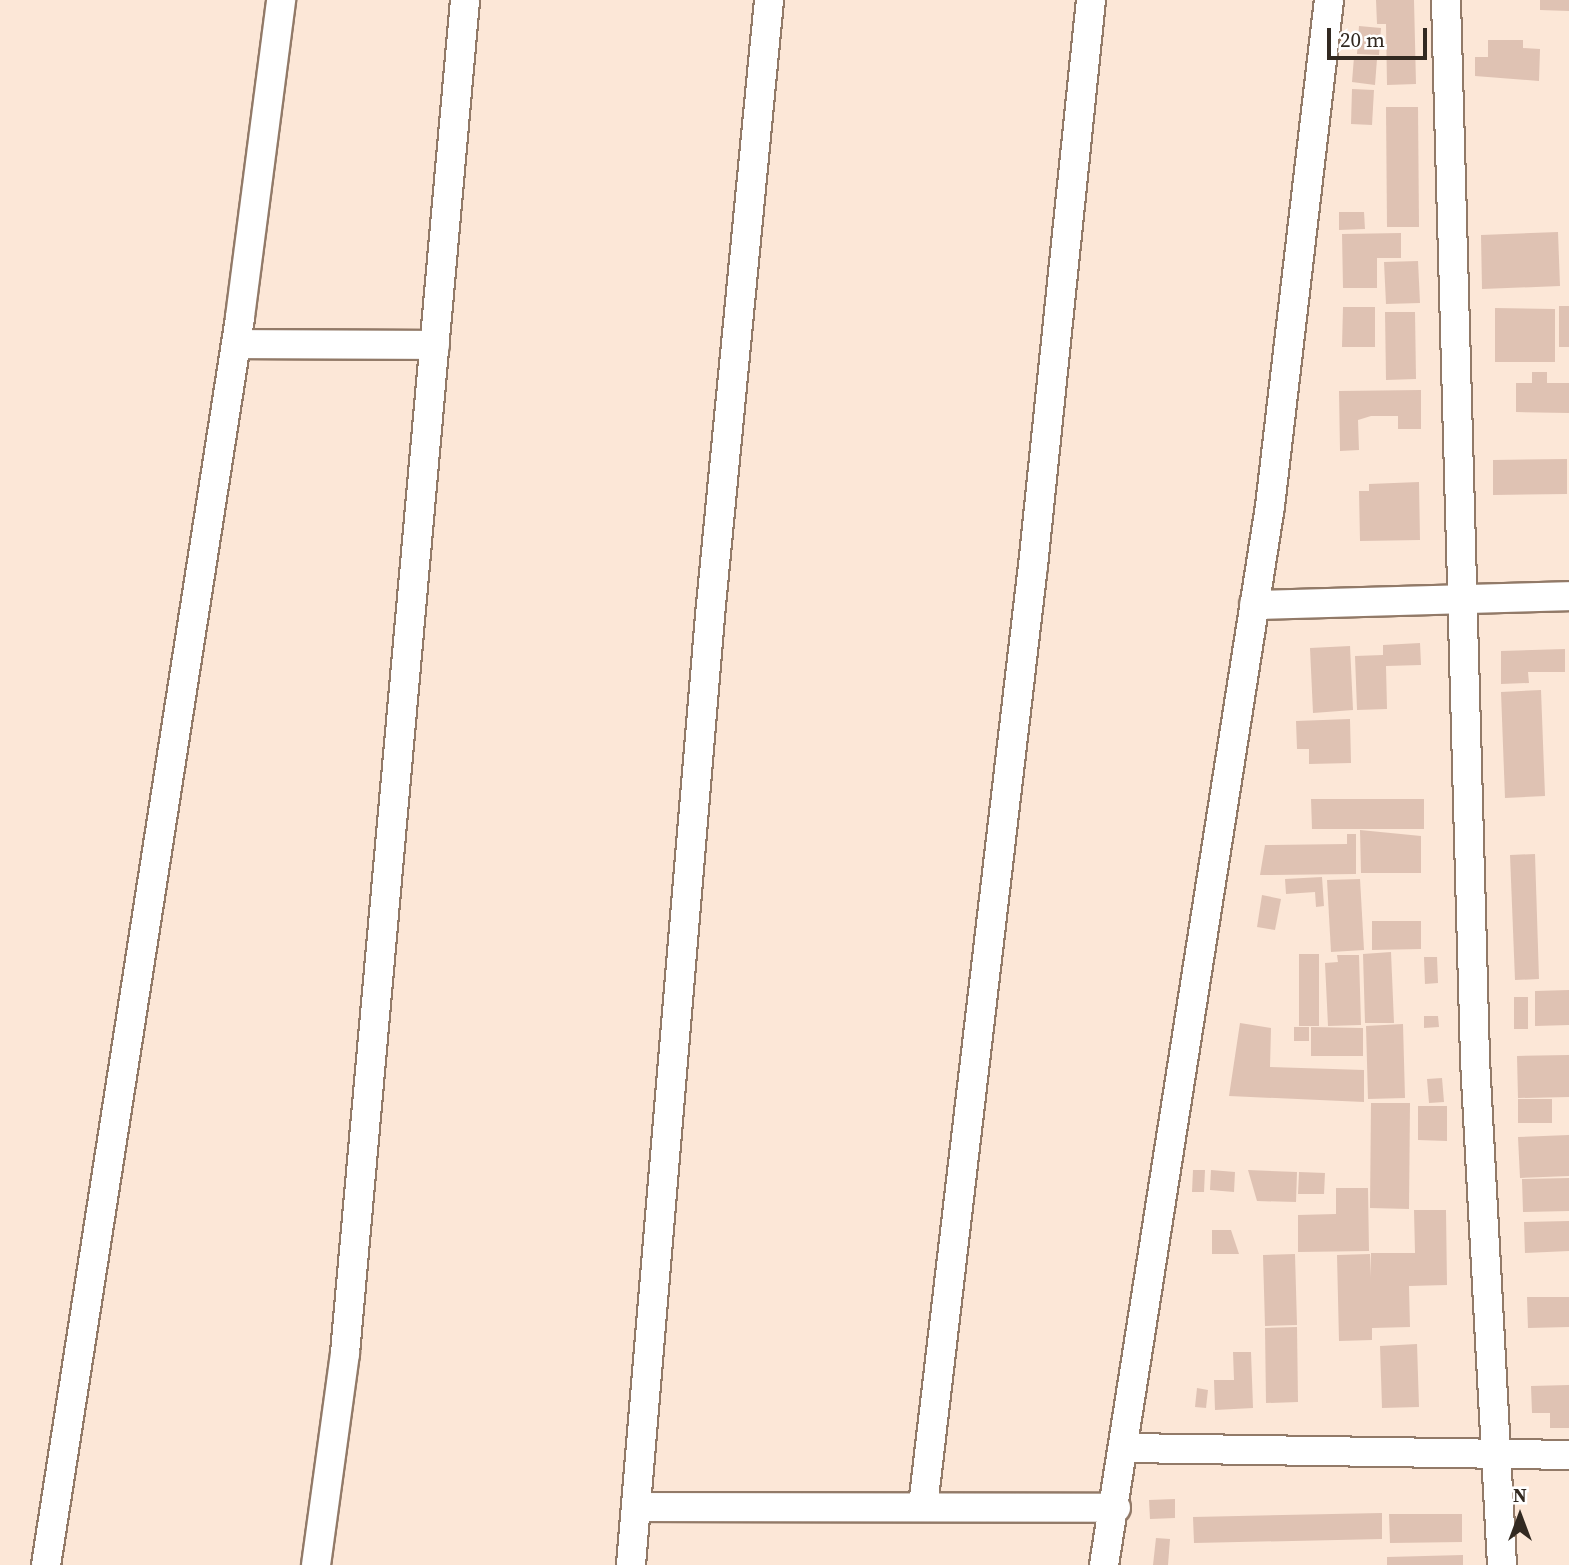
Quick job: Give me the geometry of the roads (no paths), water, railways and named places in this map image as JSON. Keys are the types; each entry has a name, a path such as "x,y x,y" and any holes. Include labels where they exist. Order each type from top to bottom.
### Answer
{"street":[{"path":"46,1565 236,344 281,0"},
{"path":"316,1565 345,1353 465,0"},
{"path":"631,1565 769,0"},
{"path":"923,1506 1091,0"},
{"path":"1104,1565 1127,1448 1254,605 1329,0"},
{"path":"1446,0 1475,1060 1502,1565"},
{"path":"236,344 435,345"},
{"path":"1254,605 1569,596"},
{"path":"1127,1448 1569,1455"},
{"path":"636,1507 1116,1508"}]}
